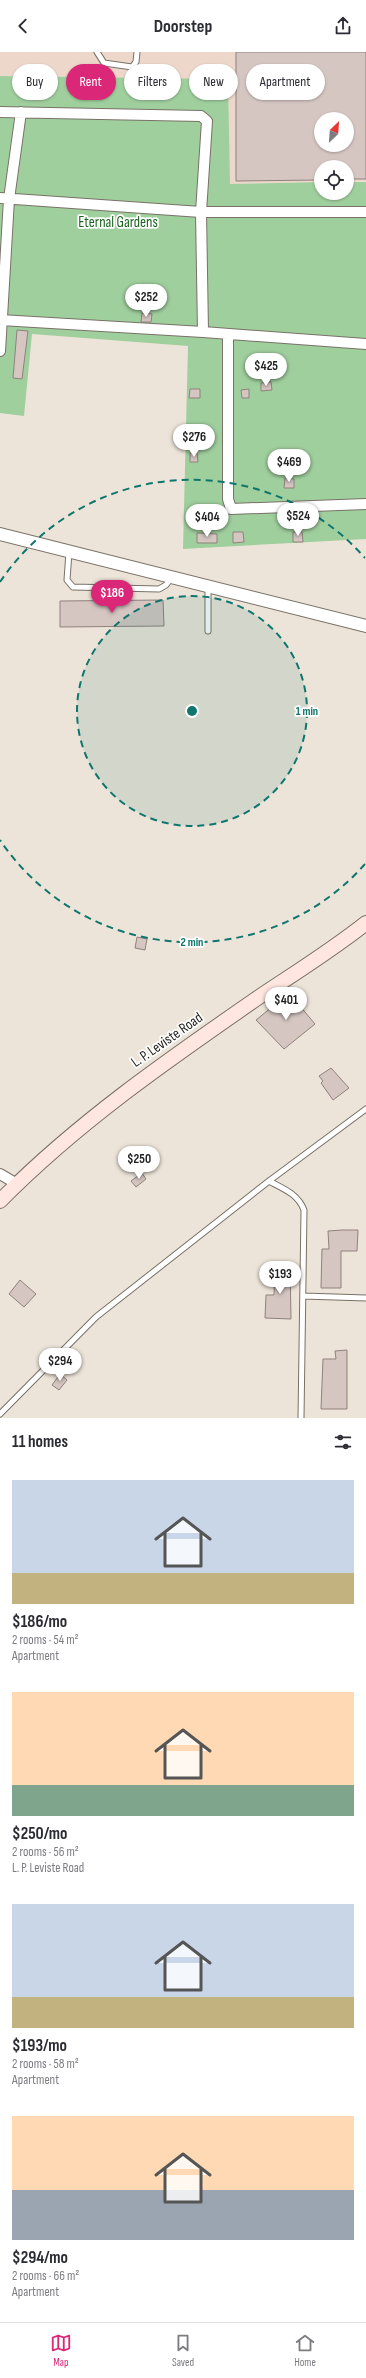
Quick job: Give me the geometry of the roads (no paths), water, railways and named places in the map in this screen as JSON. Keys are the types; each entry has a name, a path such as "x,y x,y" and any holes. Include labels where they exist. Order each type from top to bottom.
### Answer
{"main road":[{"name":"L. P. Leviste Road","path":"0,1201 100,1110 162,1063 366,923"}],"street":[{"path":"0,112 201,116 207,121 201,212 203,332"},
{"path":"0,350 2,320 4,198 21,112"},
{"path":"4,198 201,212 366,212"},
{"path":"2,320 203,332 366,344"},
{"path":"228,334 228,499 231,509 366,504"},
{"path":"0,534 366,626"},
{"path":"0,1174 17,1184"}],"lane":[{"path":"97,52 104,63 132,67 136,62 137,52"},
{"path":"69,551 67,580 73,587 159,589 166,585 172,577"},
{"path":"208,586 208,631"},
{"path":"0,1414 96,1317 269,1181 366,1109"},
{"path":"269,1181 293,1194 300,1201 304,1210 301,1418"},
{"path":"303,1296 366,1298"}],"park label":[{"name":"Eternal Gardens","path":"118,222"}]}
